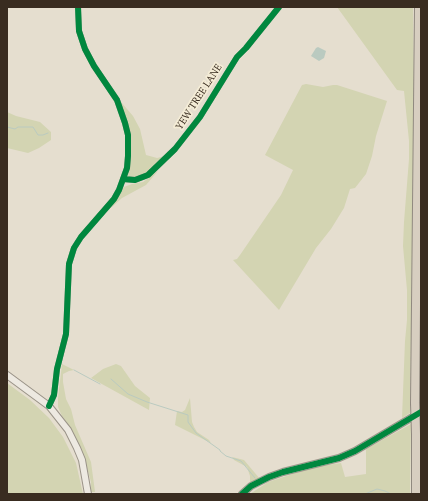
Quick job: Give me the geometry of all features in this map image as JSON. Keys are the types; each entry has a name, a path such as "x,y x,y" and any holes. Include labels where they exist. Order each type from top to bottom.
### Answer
{"highway":[{"path":"416,494 415,403 419,7"}],"street":[{"path":"49,406 54,395 57,369 66,334 69,264 74,248 81,237 114,199 127,168 128,156 128,135 125,123 117,100 85,50 79,30 78,7"},
{"name":"YEW TREE LANE","path":"123,180 135,180 148,175 175,150 200,117 234,62 279,7"},
{"path":"7,375 49,406 68,430 77,448 84,470 88,494"},
{"path":"242,494 251,486 269,477 339,458 356,451 421,412"}],"green space":[{"path":"337,7 413,7 414,90 410,413 402,418 407,320 407,290 403,246 409,159 409,141 404,91 397,90"},
{"path":"306,84 323,87 337,85 387,101 366,174 355,188 350,189 344,208 331,229 316,248 279,310 233,260 237,259 240,255 281,195 293,170 265,155 302,85"},
{"path":"121,102 133,116 140,129 146,155 157,158 165,156 144,175 131,179 128,176 131,143"},
{"path":"7,112 16,116 40,122 51,132 51,140 28,153 7,148"},
{"path":"158,171 146,185 122,198 111,208 124,187 143,182"},
{"path":"62,364 74,370 63,374 63,382 66,399 71,409 75,425 91,462 95,492 91,492 91,482 82,451 58,407"},
{"path":"116,364 121,366 135,386 150,398 149,410 91,378 103,369"},
{"path":"7,383 30,400 49,418 63,437 76,463 83,494 7,494"},
{"path":"190,398 192,422 194,427 197,432 211,443 175,425 177,411 182,412 185,410"},
{"path":"411,424 410,494 250,494 268,482 314,467 341,463 345,477 366,474 366,449"},
{"path":"232,457 244,460 260,479 250,484 250,476 247,467 234,460"}],"shaded area":[{"path":"318,47 326,51 324,58 319,61 311,56"}],"waterway":[{"path":"7,127 15,129 18,127 33,127 38,135 48,133"},
{"path":"74,370 100,384"},
{"path":"111,379 128,394 147,402 188,415 188,422 196,433 226,456 241,461 255,478"},
{"path":"365,494 377,489 391,494"}],"cycle path":[{"path":"49,406 54,395 57,369 66,334 69,264 74,248 81,237 114,199 127,168 128,156 128,135 125,123 117,100 94,66 85,49 79,31 78,7"},
{"path":"123,179 135,180 148,175 175,149 200,117 237,57 279,7"},
{"path":"242,494 251,486 269,477 339,458 355,451 421,412"}]}
